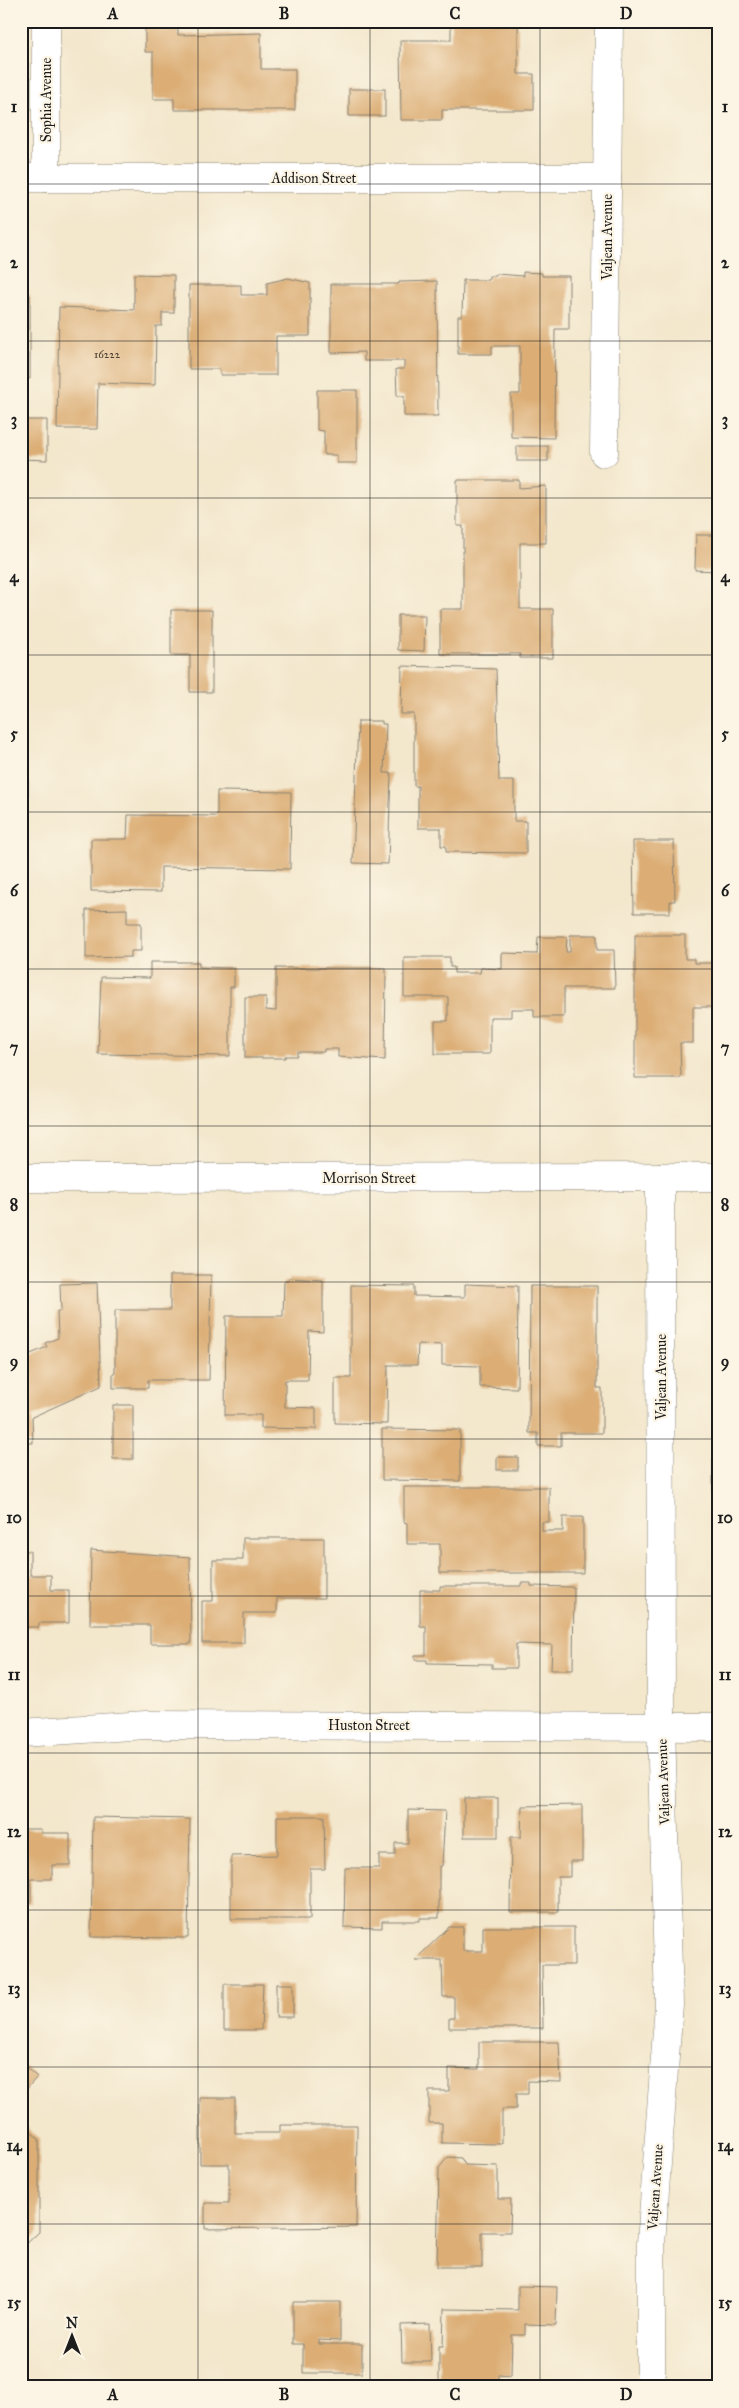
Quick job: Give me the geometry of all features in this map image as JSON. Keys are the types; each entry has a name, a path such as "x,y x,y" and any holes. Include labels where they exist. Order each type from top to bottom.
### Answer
{"street":[{"name":"Sophia Avenue","path":"34,178 46,21"},
{"name":"Valjean Avenue","path":"604,453 609,21"},
{"name":"Addison Street","path":"34,178 607,178"},
{"name":"Valjean Avenue","path":"651,2387 651,2243 669,2004 661,1726 660,1177"},
{"name":"Morrison Street","path":"21,1178 718,1177"},
{"name":"Huston Street","path":"21,1734 146,1725 718,1727"}],"building":[{"path":"145,21 178,21 178,35 261,33 261,69 295,69 295,110 174,110 174,99 153,99 153,52 145,52"},
{"path":"451,21 518,21 518,74 534,74 534,110 442,110 442,120 401,120 400,40 451,40"},
{"path":"349,89 385,89 385,116 349,116"},
{"path":"523,272 542,273 542,276 569,276 569,329 555,329 554,438 511,437 511,394 520,394 520,346 492,346 492,354 458,354 458,316 462,316 463,280 489,280 489,276 496,276 496,274 523,276"},
{"path":"134,274 174,275 174,313 162,313 162,326 156,326 155,385 98,383 97,429 57,429 59,307 134,310"},
{"path":"288,278 310,283 310,336 276,336 276,375 220,375 220,369 189,369 189,285 241,285 241,295 267,295 267,283"},
{"path":"437,281 438,416 404,416 404,396 397,396 396,369 404,369 404,361 364,361 364,352 331,353 331,284 399,284 399,282"},
{"path":"21,295 30,295 30,379 21,378"},
{"path":"317,390 357,390 357,463 337,463 337,455 324,455 324,431 317,430"},
{"path":"21,420 47,420 47,460 21,459"},
{"path":"517,446 548,446 548,461 517,461"},
{"path":"457,480 519,480 519,488 546,486 546,543 520,543 520,609 553,609 553,658 520,658 520,654 440,654 440,609 463,609 463,526 457,526"},
{"path":"696,535 718,535 718,571 695,570"},
{"path":"171,610 212,610 212,692 190,692 190,655 171,655"},
{"path":"398,615 425,615 424,651 398,650"},
{"path":"402,666 496,669 499,781 514,781 514,821 526,821 526,853 446,852 446,846 441,846 441,828 418,828 418,786 414,786 414,714 401,714"},
{"path":"358,721 382,721 382,724 386,724 384,773 391,773 388,864 353,863"},
{"path":"21,770 28,770 28,805 21,805"},
{"path":"217,791 291,792 290,869 161,867 161,892 91,891 91,839 127,839 128,815 217,816"},
{"path":"633,841 674,841 675,901 670,901 670,913 634,913"},
{"path":"127,909 127,923 141,923 141,951 131,951 131,957 86,958 86,910"},
{"path":"570,935 597,935 597,950 614,950 615,988 564,988 564,1017 534,1017 534,1009 511,1009 511,1017 490,1017 490,1054 435,1054 435,1021 448,1021 448,997 404,997 404,957 450,957 450,967 454,967 454,973 480,973 481,968 502,969 502,953 537,954 538,937 567,937 566,952 570,952"},
{"path":"635,935 685,935 685,959 694,959 694,963 718,963 718,1007 693,1007 693,1043 680,1043 681,1078 635,1078"},
{"path":"150,962 199,962 199,967 234,968 234,987 230,987 230,1056 98,1054 101,977 150,978"},
{"path":"276,968 386,968 385,1060 338,1057 338,1049 324,1049 324,1052 297,1052 297,1056 285,1056 285,1058 245,1058 245,997 266,997 266,1010 276,1011"},
{"path":"170,1275 211,1275 209,1380 148,1380 148,1388 113,1388 113,1373 115,1373 115,1310 170,1310"},
{"path":"289,1278 323,1280 323,1332 309,1331 308,1380 285,1380 285,1407 316,1408 316,1429 261,1428 261,1415 225,1415 226,1316 283,1316 284,1281 289,1281"},
{"path":"97,1283 101,1386 32,1417 33,1443 21,1443 21,1358 47,1347 45,1343 58,1338 57,1311 61,1311 60,1284"},
{"path":"465,1284 518,1286 517,1388 480,1387 480,1366 442,1365 442,1345 418,1344 417,1365 388,1365 387,1424 335,1423 335,1378 351,1378 351,1285 414,1286 414,1296 465,1297"},
{"path":"530,1286 597,1286 597,1388 602,1388 602,1433 561,1433 561,1446 538,1446 538,1433 529,1433"},
{"path":"113,1405 133,1405 133,1459 113,1459"},
{"path":"382,1429 460,1430 460,1481 382,1480"},
{"path":"497,1457 518,1457 518,1470 497,1470"},
{"path":"713,1459 718,1459 718,1496 713,1496"},
{"path":"404,1487 549,1487 549,1522 542,1522 542,1531 563,1531 563,1517 583,1517 583,1573 440,1573 440,1544 407,1544 407,1523 404,1522"},
{"path":"243,1538 324,1538 324,1598 277,1598 277,1613 244,1613 244,1643 202,1643 202,1601 213,1601 213,1560 243,1560"},
{"path":"91,1550 190,1557 191,1644 150,1644 150,1625 90,1625"},
{"path":"21,1551 30,1551 30,1575 51,1575 51,1590 69,1590 69,1623 39,1623 39,1627 21,1627"},
{"path":"521,1583 531,1583 531,1586 574,1587 573,1670 551,1670 552,1645 516,1644 516,1668 492,1668 492,1664 427,1663 427,1660 415,1660 415,1655 426,1655 426,1626 420,1626 420,1590 440,1590 440,1586 521,1586"},
{"path":"464,1798 498,1798 498,1837 464,1837"},
{"path":"582,1805 582,1861 570,1861 570,1877 558,1877 558,1912 510,1912 511,1837 521,1837 522,1806"},
{"path":"408,1810 445,1811 442,1866 439,1866 439,1918 420,1918 420,1921 382,1921 382,1928 344,1927 345,1868 379,1868 379,1855 395,1855 395,1843 408,1843"},
{"path":"277,1816 324,1816 325,1869 310,1869 310,1919 231,1919 231,1856 277,1855"},
{"path":"93,1817 190,1819 188,1938 91,1937"},
{"path":"21,1829 41,1829 41,1833 70,1833 70,1865 52,1865 52,1879 31,1879 31,1903 21,1903"},
{"path":"449,1927 463,1927 463,1951 483,1951 483,1927 574,1927 574,1965 542,1965 543,2028 449,2028 449,2018 454,2018 454,1997 443,1997 442,1960 415,1960"},
{"path":"224,1984 263,1984 261,2030 224,2030"},
{"path":"276,1984 293,1984 293,2017 276,2017"},
{"path":"479,2042 559,2042 561,2082 528,2081 528,2094 516,2094 516,2109 502,2109 502,2144 442,2143 442,2123 429,2123 429,2091 449,2091 449,2068 479,2069"},
{"path":"21,2063 37,2077 21,2095"},
{"path":"200,2098 235,2098 235,2133 280,2133 280,2125 357,2125 356,2227 205,2229 205,2203 229,2203 229,2164 200,2164"},
{"path":"21,2123 39,2139 39,2232 21,2249"},
{"path":"448,2157 461,2158 465,2165 498,2166 498,2199 511,2199 510,2232 482,2232 482,2267 437,2267 439,2168"},
{"path":"518,2286 557,2287 556,2325 525,2324 525,2335 512,2335 511,2376 498,2375 498,2387 439,2387 439,2346 443,2346 444,2309 518,2310"},
{"path":"293,2302 340,2302 340,2341 319,2340 319,2344 362,2344 362,2373 303,2373 303,2344 293,2344"},
{"path":"430,2324 431,2362 402,2362 401,2325"}]}
